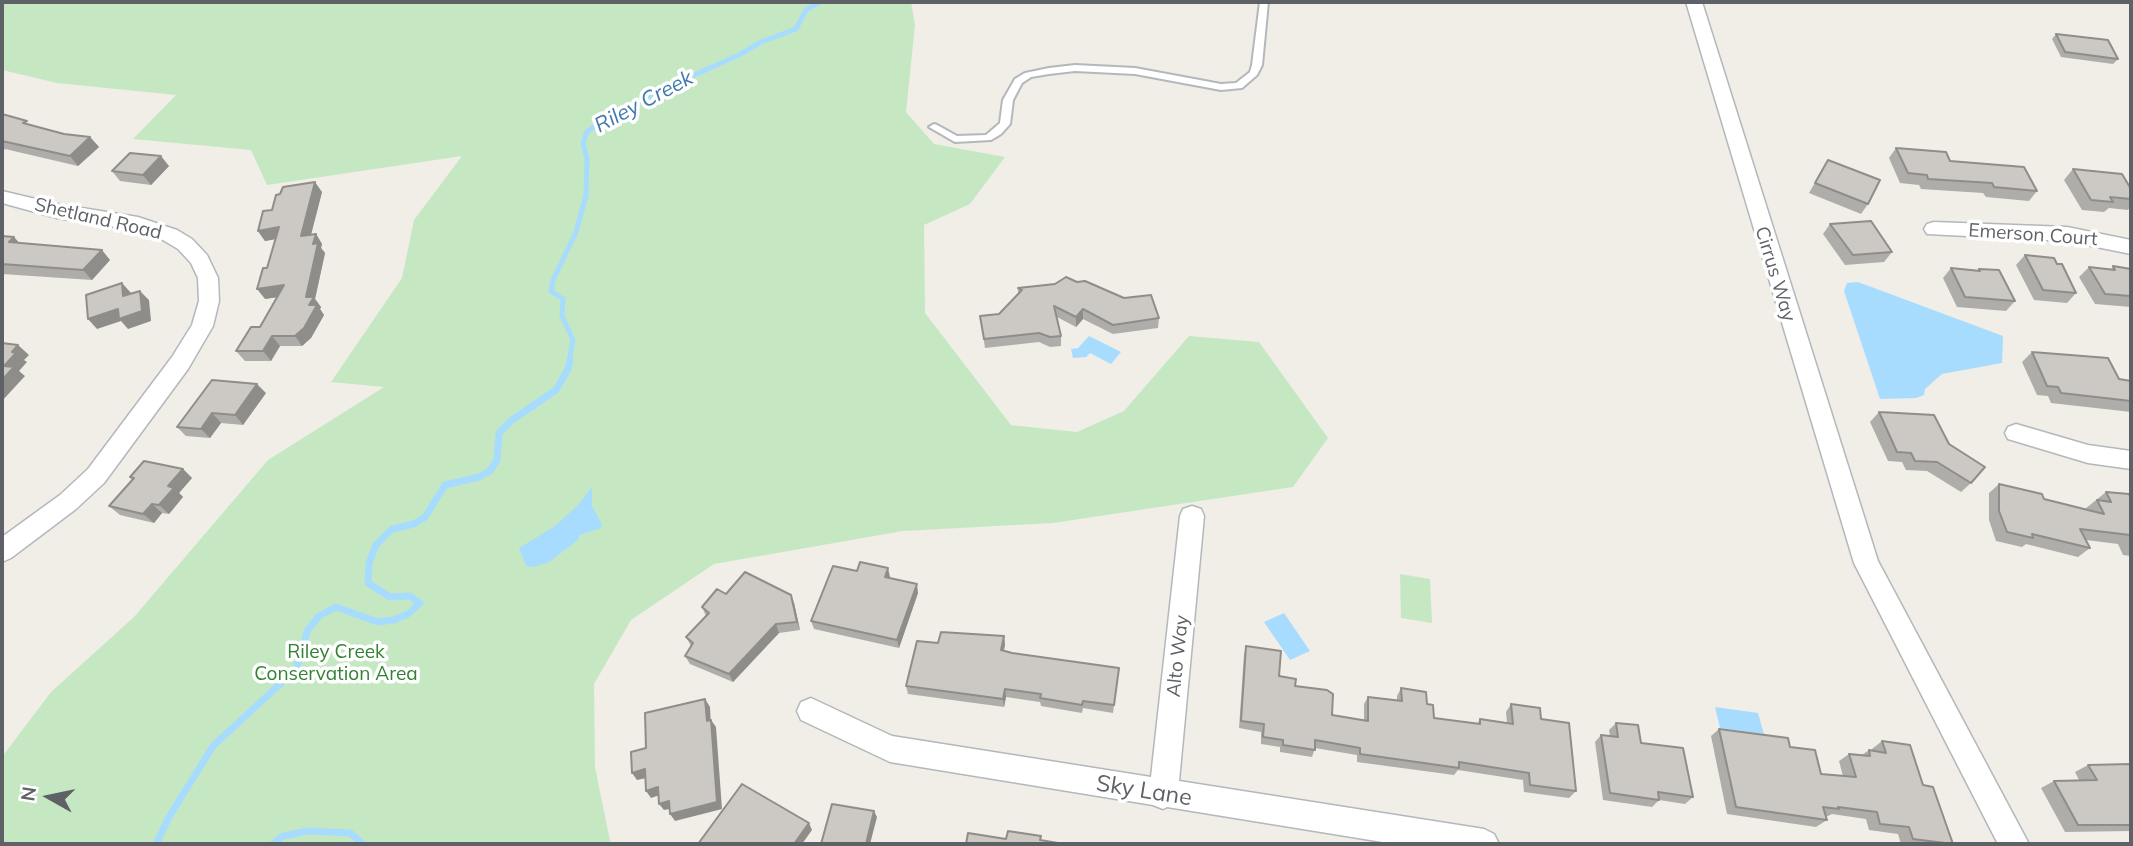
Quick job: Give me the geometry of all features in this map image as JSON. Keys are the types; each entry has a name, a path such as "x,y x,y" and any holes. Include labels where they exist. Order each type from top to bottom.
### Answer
{"street":[{"name":"Cirrus Way","path":"1694,2 1863,554 2014,844"},
{"name":"Shetland Road","path":"2,197 57,211 138,224 158,230 185,244 200,260 208,278 209,301 202,326 180,363 144,416 96,476 68,502 2,551"},
{"name":"Emerson Court","path":"1934,229 2067,234 2131,247"},
{"path":"2016,433 2088,454 2131,460"},
{"name":"Alto Way","path":"1163,795 1192,516"},
{"name":"Sky Lane","path":"811,711 890,749 1163,795 1484,844"}],"lane":[{"path":"934,127 955,139 988,138 1005,124 1008,100 1018,81 1028,75 1049,71 1082,68 1135,71 1222,87 1239,86 1254,73 1257,65 1264,2"}],"green space":[{"name":"Riley Creek Conservation Area","path":"2,2 911,2 915,25 906,112 934,144 1005,157 970,204 924,225 925,313 1011,425 1077,432 1124,411 1189,336 1259,342 1328,438 1293,487 1053,523 903,531 714,564 631,620 594,684 595,767 610,841 614,844 2,844 2,757 51,692 134,617 268,460 384,387 331,382 402,278 414,220 462,156 267,185 251,150 133,139 176,95 57,83 2,70"},
{"path":"1400,574 1430,579 1432,623 1401,618"}],"water":[{"path":"1858,282 2003,336 2002,363 1942,374 1925,389 1924,395 1916,398 1880,399 1844,291 1847,283"},
{"path":"1089,336 1121,352 1111,364 1090,353 1086,357 1073,358 1071,349 1078,348"},
{"path":"592,487 592,506 602,524 601,528 580,535 578,540 549,562 534,567 526,566 519,548 555,526 577,506"},
{"path":"1284,613 1310,651 1290,660 1264,622"},
{"path":"1715,707 1758,713 1764,734 1720,728"}],"building":[{"path":"2056,34 2108,40 2118,59 2065,52"},
{"path":"2,114 27,121 23,123 64,134 90,137 70,156 2,141"},
{"path":"1896,148 1946,152 1950,161 2024,167 2037,191 1994,187 1992,183 1928,179 1927,175 1908,173"},
{"path":"130,153 161,156 143,175 112,171"},
{"path":"1828,160 1880,180 1868,204 1815,183"},
{"path":"2073,169 2122,174 2131,189 2131,199 2110,197 2113,202 2091,200"},
{"path":"315,182 301,236 316,234 313,244 318,243 306,297 314,297 309,305 317,305 304,328 295,336 272,336 263,351 236,351 251,327 260,327 284,285 257,289 263,268 267,268 279,227 258,231 263,211 272,210 276,195 280,194 283,187"},
{"path":"1871,221 1892,252 1853,255 1830,224"},
{"path":"2,236 14,237 9,242 102,250 83,270 2,264"},
{"path":"2025,255 2054,258 2057,264 2062,264 2076,293 2043,290"},
{"path":"2113,266 2131,269 2131,296 2105,294 2089,267 2115,270"},
{"path":"1951,268 1999,270 2015,301 1965,297"},
{"path":"1066,277 1077,282 1085,281 1124,298 1151,295 1159,318 1113,325 1083,309 1076,317 1054,306 1061,336 1050,337 1039,333 984,339 980,316 999,314 1022,290 1018,288 1055,284"},
{"path":"122,283 123,296 140,291 142,311 119,319 118,309 88,319 86,295"},
{"path":"2,343 18,345 12,352 16,353 4,366 14,367 2,380"},
{"path":"2032,352 2108,358 2119,379 2131,381 2131,401 2061,393 2058,387 2047,386"},
{"path":"212,380 257,384 235,415 212,413 201,429 177,427"},
{"path":"1879,412 1934,415 1949,444 1985,467 1971,483 1937,462 1915,461 1911,453 1897,452"},
{"path":"144,461 183,469 168,486 174,488 159,505 152,504 143,514 109,506 134,478 130,477"},
{"path":"1999,484 2042,494 2044,499 2104,514 2097,500 2111,502 2106,492 2129,494 2131,537 2080,529 2090,548 2032,534 2033,538 2007,532 1999,511"},
{"path":"860,562 888,568 885,577 917,584 897,640 811,621 833,566 857,571"},
{"path":"745,572 791,595 797,622 776,624 729,674 685,656 693,643 686,637 709,613 702,607 717,589 726,594"},
{"path":"941,632 1004,636 1001,650 1119,668 1114,705 1083,701 1082,705 1040,698 1041,694 1005,689 1003,699 906,686 917,641 938,643"},
{"path":"1246,646 1281,651 1279,676 1296,679 1295,686 1327,690 1333,694 1332,715 1368,721 1368,697 1402,701 1401,688 1426,692 1427,704 1433,705 1434,718 1480,724 1480,719 1513,724 1511,704 1540,708 1541,719 1569,723 1576,791 1530,785 1529,773 1459,762 1459,768 1360,754 1360,748 1315,740 1315,750 1283,745 1283,740 1263,737 1264,724 1241,721"},
{"path":"705,699 707,721 711,720 717,802 670,814 669,801 659,804 658,787 646,791 645,769 632,773 631,752 646,748 645,713"},
{"path":"1616,723 1638,725 1641,743 1683,748 1693,797 1658,792 1659,800 1610,793 1601,735 1618,737"},
{"path":"1719,729 1788,738 1790,747 1815,750 1821,774 1856,777 1849,754 1870,756 1869,750 1886,753 1882,741 1910,745 1923,785 1933,787 1953,844 1913,839 1909,827 1880,824 1877,812 1823,807 1827,820 1736,807"},
{"path":"2131,764 2131,825 2078,825 2054,781 2097,780 2088,765"},
{"path":"742,784 809,823 794,844 698,844"},
{"path":"832,804 874,811 866,844 821,844"},
{"path":"1008,831 1041,836 1040,840 1058,844 966,844 968,833 1006,839"}],"waterway":[{"name":"Riley Creek","path":"569,362 573,340 562,316 563,299 551,291 553,280 576,232 586,196 587,159 583,144 586,133 600,122 665,88 739,55 761,42 796,29 806,10 820,2"},
{"name":"Riley Creek","path":"156,844 169,817 213,746 292,673 301,658 307,631 319,616 336,607 378,622 394,620 408,614 420,603 410,596 390,597 368,583 369,563 376,545 392,529 414,524 425,517 445,485 479,477 490,471 497,460 499,433 512,420 556,390 570,360"},
{"name":"Riley Creek","path":"273,844 283,836 308,831 350,833 363,844"}]}
